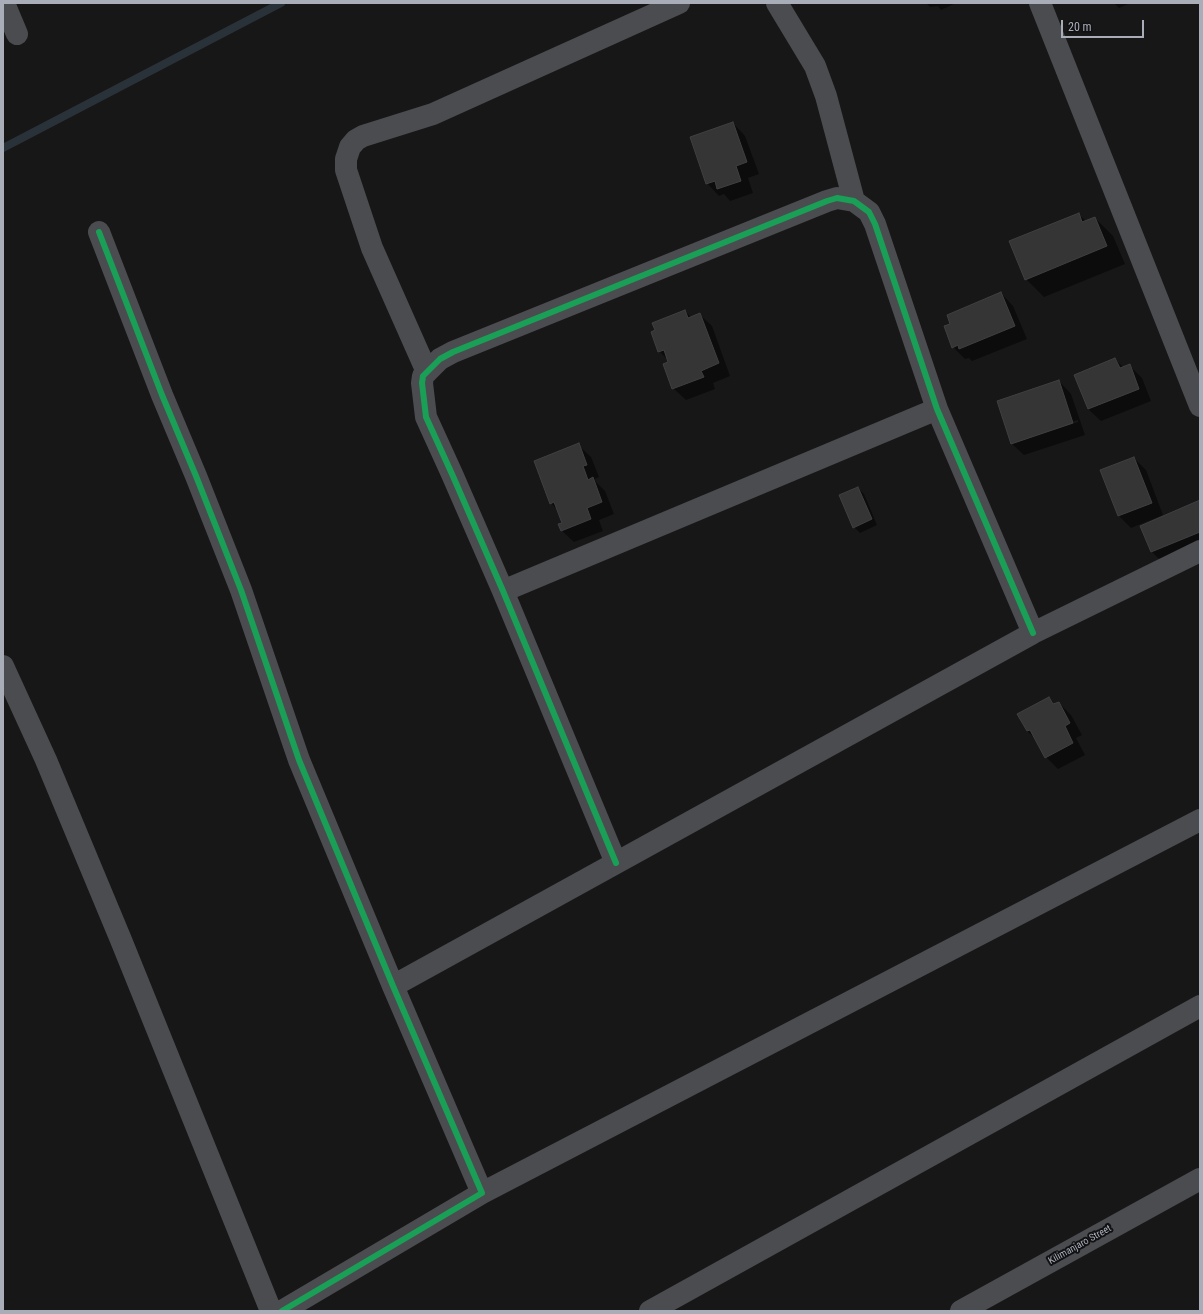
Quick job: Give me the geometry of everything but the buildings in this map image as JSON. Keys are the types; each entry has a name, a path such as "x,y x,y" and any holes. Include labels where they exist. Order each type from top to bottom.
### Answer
{"street":[{"path":"4,3 17,34"},
{"path":"426,372 372,248 346,170 346,159 350,147 356,140 363,136 433,114 679,3"},
{"path":"777,3 815,66 826,96 854,201"},
{"path":"1040,3 1200,406"},
{"path":"616,863 502,591 426,417 422,383 423,376 440,359 453,352 827,201 837,198 854,201 869,212 875,224 936,409 1033,632"},
{"path":"99,232 162,395 241,590 299,760 482,1194"},
{"path":"502,591 936,409"},
{"path":"393,986 1033,632 1200,551"},
{"path":"3,666 46,760 121,940 271,1311"},
{"path":"282,1311 482,1194 1200,820"},
{"path":"650,1311 1200,1006"},
{"name":"Kilimanjaro Street","path":"961,1311 1200,1179"}],"waterway":[{"path":"3,148 281,3"}],"cycle path":[{"path":"616,863 503,591 426,417 422,383 423,376 440,359 453,352 827,201 837,198 854,201 869,212 875,224 937,409 1033,633"},
{"path":"99,232 162,395 241,590 299,760 393,986 482,1193 282,1311"}]}
